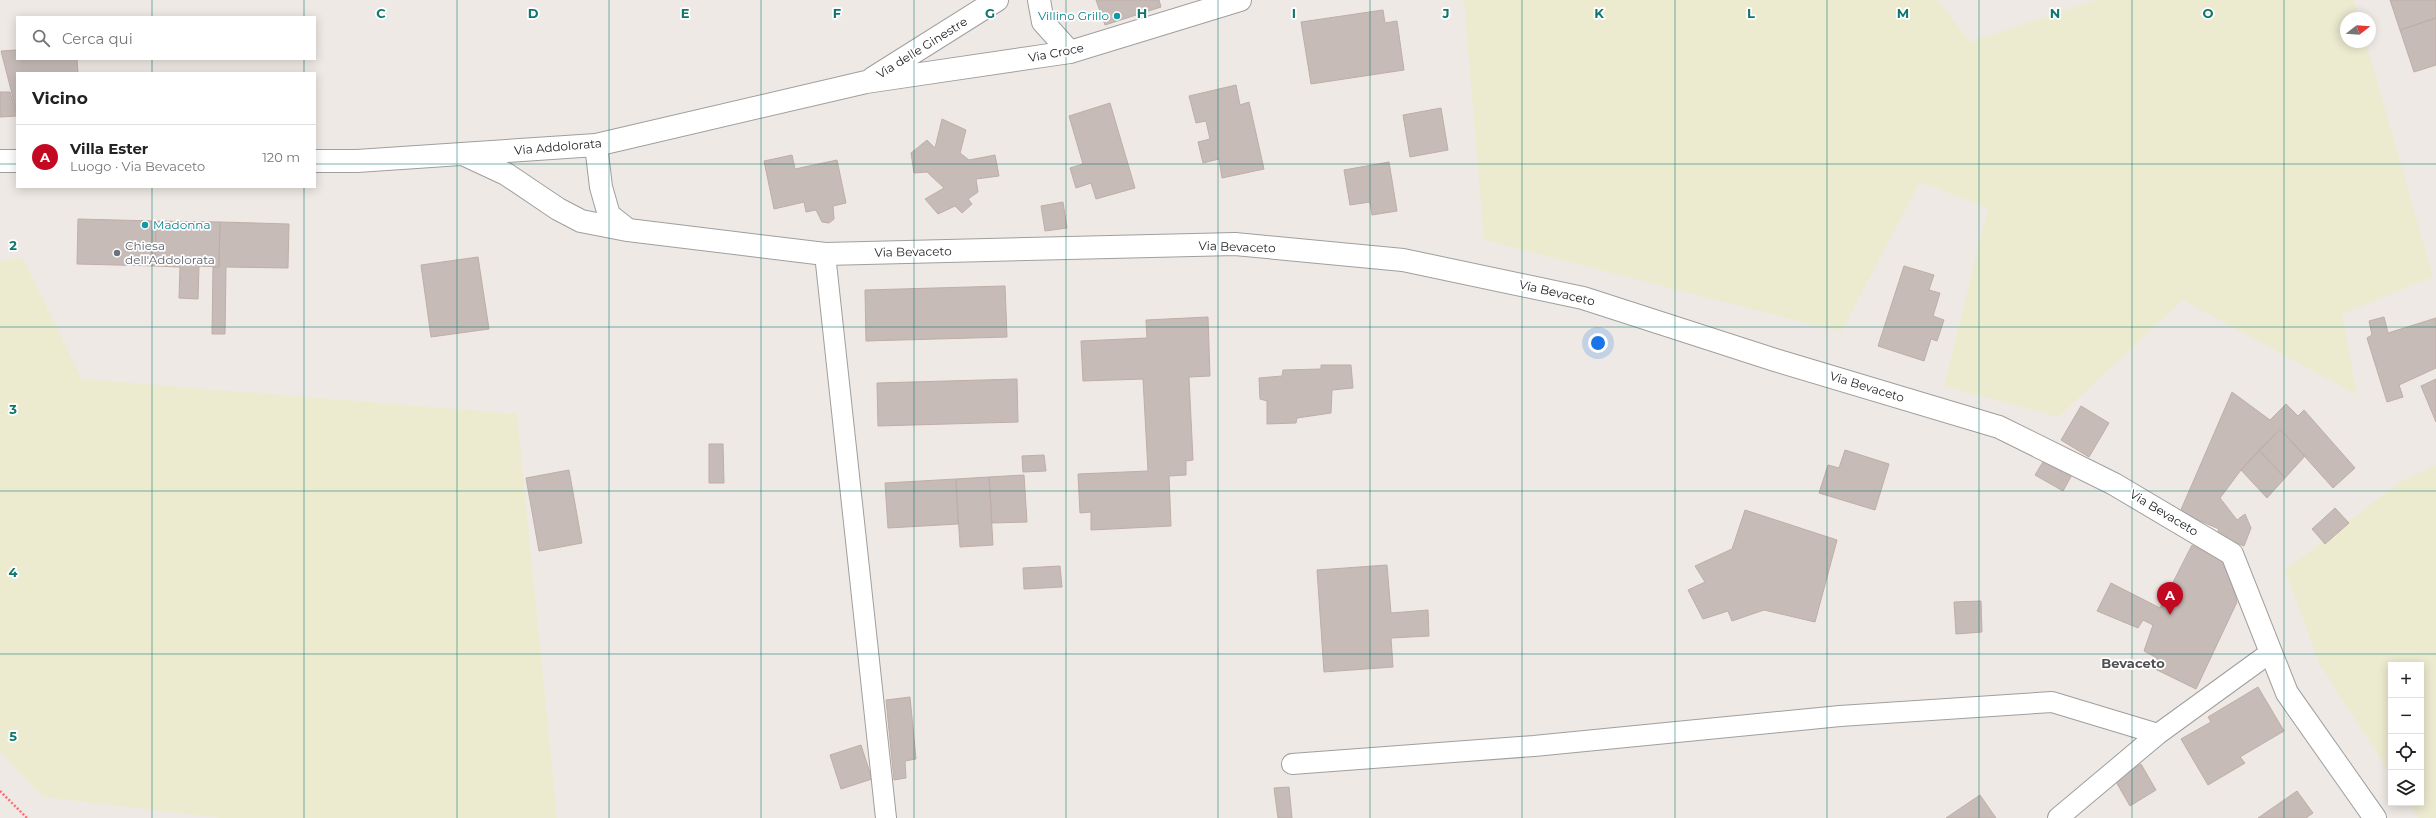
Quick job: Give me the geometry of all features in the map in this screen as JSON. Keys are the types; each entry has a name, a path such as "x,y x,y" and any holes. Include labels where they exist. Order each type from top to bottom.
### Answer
{"street":[{"name":"Via delle Ginestre","path":"866,82 997,0"},
{"path":"1039,0 1043,22 1070,52"},
{"name":"Via Croce","path":"866,82 1070,52 1240,0"},
{"name":"Via Addolorata","path":"316,161 356,161 596,146 866,82"},
{"path":"596,146 601,187 609,215 628,230"},
{"name":"Via Bevaceto","path":"463,154 506,174 558,210 581,221 628,230 825,254 1236,244 1403,260 1583,298 1775,360 1999,427 2114,484 2232,554 2287,693 2375,818"},
{"path":"0,161 16,161"}],"lane":[{"path":"825,254 886,818"},
{"path":"2058,818 2158,734 2271,652"},
{"path":"1292,764 1534,746 1840,716 2052,702 2158,734"}],"path":[{"path":"0,791 27,818"}],"green space":[{"path":"1464,0 1938,0 1970,42 2096,0 2354,0 2357,12 2340,12 2340,48 2368,48 2433,277 2342,314 2357,395 2183,300 2058,417 1944,386 1988,208 1920,182 1841,332 1484,240"},
{"path":"22,257 82,379 517,414 557,818 222,818 43,797 0,752 0,261"},
{"path":"2436,465 2436,818 2418,818 2411,806 2424,806 2424,662 2388,662 2388,770 2320,665 2285,570 2400,482"}],"building":[{"name":"Villino Grillo","path":"1096,0 1159,0 1161,7 1105,25"},
{"path":"2390,0 2436,0 2436,18 2400,30"},
{"path":"1383,10 1385,23 1397,21 1404,70 1311,84 1301,22"},
{"path":"2436,18 2436,65 2414,72 2400,30"},
{"path":"16,50 16,60 77,60 78,72 16,72 16,109 1,51"},
{"path":"1236,85 1240,105 1249,102 1264,169 1222,178 1219,159 1203,163 1198,142 1210,139 1206,121 1196,123 1189,96"},
{"path":"0,92 10,92 16,116 0,117"},
{"path":"1110,103 1135,188 1096,199 1091,183 1076,188 1070,168 1083,164 1069,116"},
{"path":"1441,108 1448,150 1410,157 1403,115"},
{"path":"942,119 966,130 960,153 969,160 995,155 999,176 976,179 978,192 968,199 972,204 962,213 955,206 938,214 925,199 944,188 927,172 914,173 911,153 927,140 935,148"},
{"path":"792,155 795,169 837,160 846,203 833,206 834,219 829,223 822,222 816,210 806,212 804,202 774,209 764,161"},
{"path":"1389,162 1397,211 1372,215 1370,202 1350,205 1344,170"},
{"path":"1063,202 1067,228 1045,231 1041,206"},
{"name":"Chiesa dell'Addolorata","path":"78,219 156,221 155,266 77,264"},
{"path":"156,221 220,222 219,267 199,266 198,299 179,298 180,267 155,266"},
{"path":"220,222 289,224 288,268 226,267 225,334 212,334 213,267 219,267"},
{"path":"478,257 489,329 431,337 421,265"},
{"path":"1904,266 1934,275 1929,290 1940,293 1933,316 1944,320 1937,341 1931,339 1924,361 1878,346"},
{"path":"1005,286 1007,337 866,341 865,290"},
{"path":"1208,317 1210,376 1189,377 1193,460 1186,461 1186,475 1169,476 1171,526 1091,530 1091,512 1080,513 1078,474 1148,471 1143,379 1083,381 1081,341 1147,338 1146,320"},
{"path":"2384,317 2388,333 2436,318 2436,368 2399,385 2403,397 2387,402 2367,338 2372,335 2369,321"},
{"path":"1321,365 1351,365 1353,388 1332,390 1331,413 1297,418 1296,423 1267,424 1267,401 1260,399 1259,378 1282,376 1283,370 1321,369"},
{"path":"1017,379 1018,422 878,426 877,383"},
{"path":"2436,379 2436,422 2421,386"},
{"path":"2232,392 2270,420 2286,404 2298,416 2304,410 2355,468 2333,488 2280,429 2241,470 2220,498 2237,520 2245,514 2251,528 2244,546 2217,535 2219,529 2180,512"},
{"path":"2081,406 2109,423 2089,457 2061,440"},
{"path":"2280,429 2305,456 2285,478 2259,450"},
{"path":"709,444 723,444 724,483 709,483"},
{"path":"1845,450 1889,464 1875,510 1819,493 1828,465 1839,468"},
{"path":"2259,450 2285,478 2267,498 2241,470"},
{"path":"1044,455 1046,471 1023,472 1022,456"},
{"path":"2046,457 2073,473 2063,491 2035,475"},
{"path":"569,470 582,543 539,551 526,478"},
{"path":"1024,475 1027,522 992,523 989,477"},
{"path":"989,477 993,545 960,547 956,479"},
{"path":"956,479 958,524 888,528 885,483"},
{"path":"2335,508 2349,523 2325,544 2312,529"},
{"path":"1745,510 1837,540 1815,622 1764,610 1732,621 1728,611 1703,619 1688,590 1705,582 1695,566 1732,549"},
{"path":"2192,545 2226,562 2237,602 2196,689 2153,668 2157,658 2144,651 2153,625 2143,620 2138,628 2097,611 2111,583 2160,608"},
{"path":"1387,565 1391,613 1428,610 1429,636 1391,638 1393,667 1324,672 1317,570"},
{"path":"1060,566 1062,587 1024,589 1023,568"},
{"path":"1981,601 1982,632 1956,634 1954,602"},
{"path":"2258,687 2284,731 2240,757 2245,763 2208,785 2181,739 2211,722 2208,717"},
{"path":"910,697 916,759 905,761 906,778 894,780 886,700"},
{"path":"861,745 872,779 841,789 830,755"},
{"path":"2141,764 2156,790 2130,806 2115,780"},
{"path":"1289,787 1292,818 1278,818 1274,788"},
{"path":"2297,791 2313,813 2306,818 2258,818"},
{"path":"1980,795 1996,818 1946,818"}],"place":[{"name":"Villino Grillo","path":"1117,16"},
{"name":"Madonna","path":"145,225"},
{"name":"Chiesa dell'Addolorata","path":"117,253"},
{"name":"Villa Ester","path":"2170,615"}],"district":[{"name":"Bevaceto","path":"2133,663"}]}
